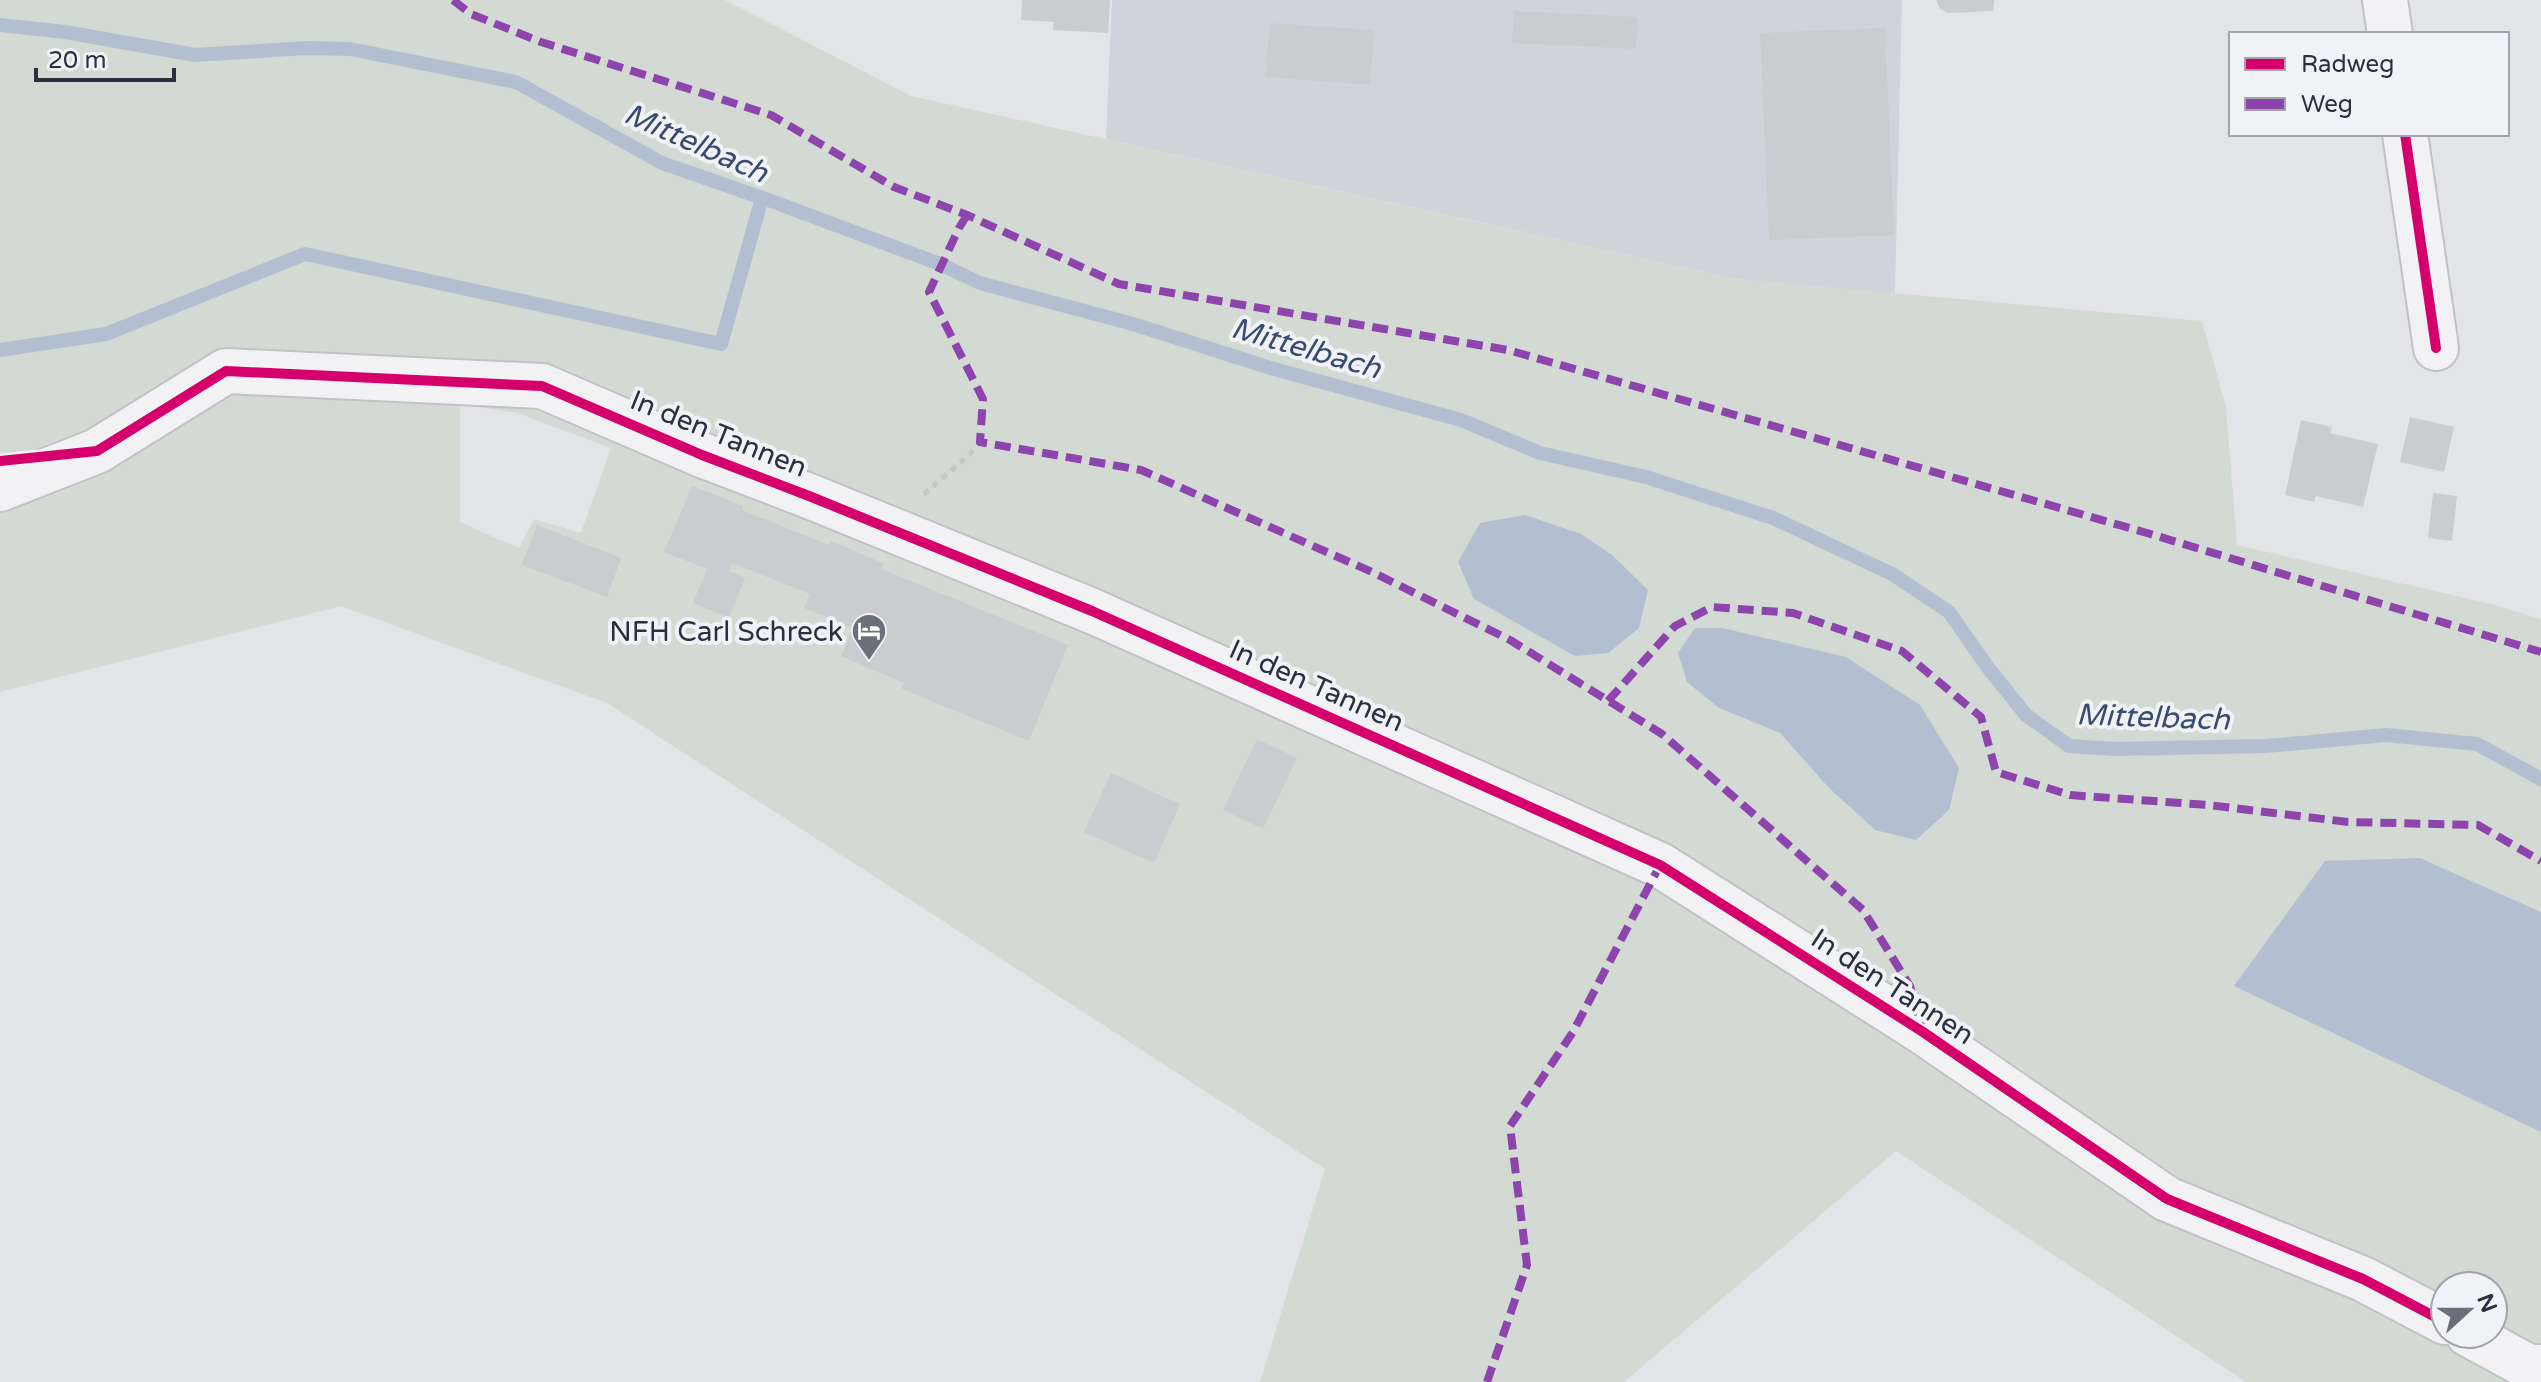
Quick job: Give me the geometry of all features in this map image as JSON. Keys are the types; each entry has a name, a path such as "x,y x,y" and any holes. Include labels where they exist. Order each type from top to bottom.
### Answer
{"street":[{"path":"2385,0 2390,32"},
{"path":"2405,136 2436,348"},
{"name":"In den Tannen","path":"0,489 97,451 226,371 542,386 702,455 1092,611 1660,865 1923,1032 2167,1199 2363,1279 2429,1314"},
{"path":"2498,1350 2529,1367 2541,1367"}],"path":[{"path":"914,503 980,442"}],"shaded area":[{"path":"0,0 725,0 911,96 1736,279 2202,321 2226,407 2237,545 2495,605 2541,619 2541,912 2420,858 2235,986 2541,1132 2541,1382 2246,1382 1896,1151 1624,1382 1260,1382 1325,1169 607,703 341,606 0,692","holes":["460,404 517,413 611,448 581,533 534,519 519,548 460,522","1719,708 1959,768 1875,830 1829,788 1780,733"]},
{"path":"1112,0 1902,0 1895,294 1736,279 1106,139"}],"water":[{"path":"1525,515 1581,534 1612,555 1648,590 1639,628 1608,653 1575,656 1474,599 1458,562 1480,523"},
{"path":"1695,628 1722,628 1846,657 1920,705 1959,768 1949,810 1916,840 1875,830 1829,788 1780,733 1719,708 1687,682 1678,653"},
{"path":"2420,858 2541,912 2541,1132 2234,986 2325,861"}],"building":[{"path":"1022,0 1110,0 1108,33 1053,30 1054,22 1021,20"},
{"path":"1936,0 1994,0 1993,11 1949,13 1940,9"},
{"path":"1514,11 1638,17 1636,49 1512,43"},
{"path":"1270,23 1374,30 1370,85 1265,77"},
{"path":"1885,28 1894,235 1769,240 1760,33"},
{"path":"2410,417 2454,427 2444,472 2400,462"},
{"path":"2301,420 2332,427 2330,433 2378,444 2363,507 2316,496 2314,502 2285,495"},
{"path":"692,486 829,545 831,541 883,563 881,569 1068,645 1029,741 902,689 904,683 841,656 853,628 804,608 810,594 732,563 729,571 745,578 729,618 693,603 707,569 664,552"},
{"path":"2433,493 2457,496 2452,541 2428,538"},
{"path":"537,525 621,558 607,597 522,565"},
{"path":"1257,739 1297,758 1263,829 1223,810"},
{"path":"1111,773 1180,804 1154,863 1084,832"}],"waterway":[{"name":"Mittelbach","path":"0,25 65,32 195,55 306,48 350,49 516,82 662,163 940,264 980,283 1133,324 1274,369 1461,420 1540,453 1646,477 1773,518 1892,574 1949,612 2026,715 2069,746 2115,749 2266,746 2386,735 2477,744 2541,779"},
{"path":"0,350 106,334 305,254 721,344 762,198"}],"marked path":[{"path":"453,0 471,14 541,42 771,115 894,187 967,215 1119,284 1508,350 2147,533 2541,652"},
{"path":"967,215 929,292 983,399 980,442 1141,470 1372,572 1510,640 1662,734 1863,910 1910,986 1923,1032"},
{"path":"1608,701 1675,626 1712,607 1793,613 1902,651 1981,717 1996,772 2070,795 2208,805 2348,822 2478,825 2541,861"},
{"path":"1487,1382 1527,1265 1510,1126 1573,1032 1660,865"}],"cycle path":[{"path":"2405,136 2436,348"},
{"path":"0,461 97,451 226,371 542,386 702,455 1092,611 1660,865 1923,1032 2167,1199 2363,1279 2429,1314"}],"place":[{"name":"NFH Carl Schreck","path":"869,662"}]}
